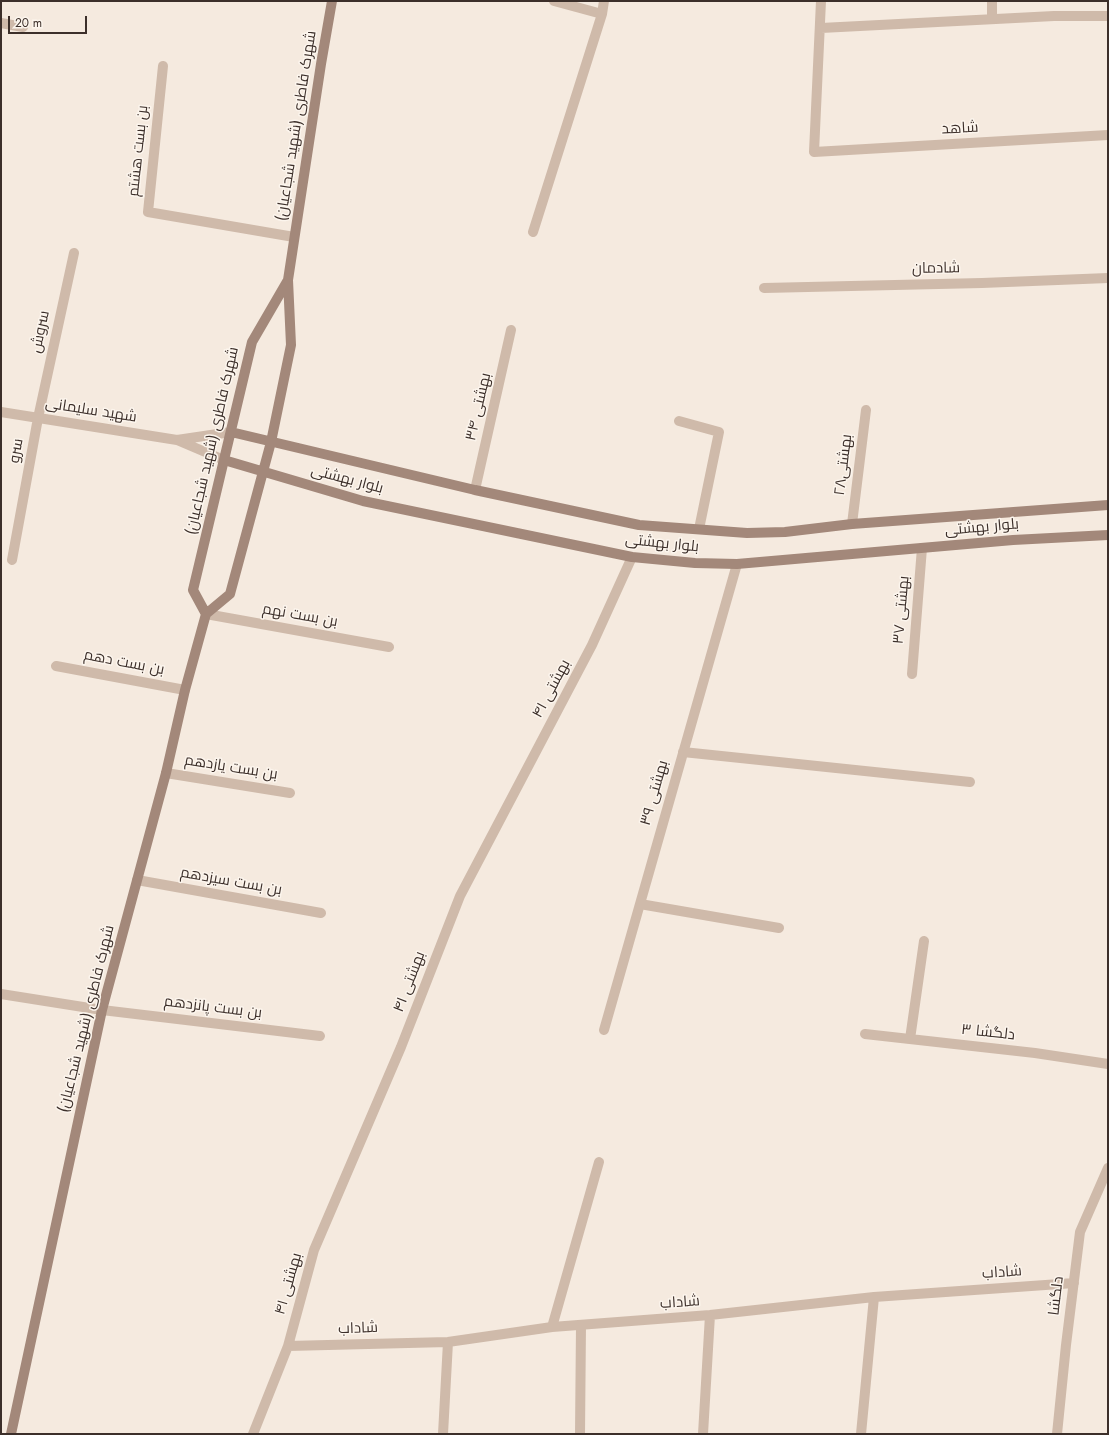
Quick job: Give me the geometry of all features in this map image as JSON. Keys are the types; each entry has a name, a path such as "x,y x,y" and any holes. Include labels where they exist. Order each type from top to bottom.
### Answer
{"main road":[{"name":"شهرک فاطری (شهید شجاعیان)","path":"11,1434 102,1010 166,773 185,690 206,614 230,594 270,442 291,345 288,280 332,1"},
{"name":"شهرک فاطری (شهید شجاعیان)","path":"206,614 193,590 252,342 288,280"},
{"name":"بلوار بهشتی","path":"231,432 475,490 639,525 747,533 785,532 852,524 1108,505"},
{"name":"بلوار بهشتی","path":"224,460 363,501 632,557 695,563 737,564 1013,540 1108,535"}],"street":[{"path":"554,1 602,14"},
{"path":"533,232 602,14 604,1"},
{"path":"821,1 820,28 1054,16 1108,16"},
{"path":"992,1 992,19"},
{"path":"1,22 23,27"},
{"name":"شاهد","path":"820,28 814,152 1108,135"},
{"name":"بن بست هشتم","path":"163,66 148,212 294,238"},
{"name":"سروش","path":"38,418 74,253"},
{"name":"شادمان","path":"764,288 982,283 1108,278"},
{"name":"بهشتی ۳۴","path":"475,490 511,330"},
{"name":"بهشتی۲۸","path":"852,524 866,410"},
{"name":"شهید سلیمانی","path":"1,412 177,440 224,460"},
{"name":"سرو","path":"12,560 38,418"},
{"path":"679,421 719,432 699,529"},
{"name":"شهید سلیمانی","path":"177,440 231,432"},
{"name":"بهشتی ٣٧","path":"912,674 922,548"},
{"name":"بهشتی ۴۱","path":"253,1434 288,1346 314,1250 401,1047 460,896 592,645 632,557"},
{"name":"بهشتی ۳۹","path":"604,1030 737,564"},
{"name":"بن بست نهم","path":"206,614 388,647"},
{"name":"بن بست دهم","path":"56,666 185,690"},
{"path":"683,752 970,782"},
{"name":"بن بست یازدهم","path":"166,773 290,793"},
{"name":"بن بست سیزدهم","path":"136,880 321,913"},
{"path":"640,904 779,928"},
{"path":"910,1039 924,941"},
{"name":"بن بست پانزدهم","path":"1,994 102,1010 320,1036"},
{"name":"دلگشا ۳","path":"865,1034 1035,1053 1108,1064"},
{"path":"552,1327 598,1162"},
{"name":"دلگشا","path":"1057,1434 1080,1232 1108,1168"},
{"name":"شاداب","path":"288,1346 448,1342 552,1327 710,1315 874,1297 1074,1282"},
{"path":"861,1434 874,1297"},
{"path":"703,1434 710,1315"},
{"path":"580,1434 581,1325"},
{"path":"443,1434 448,1342"}]}
